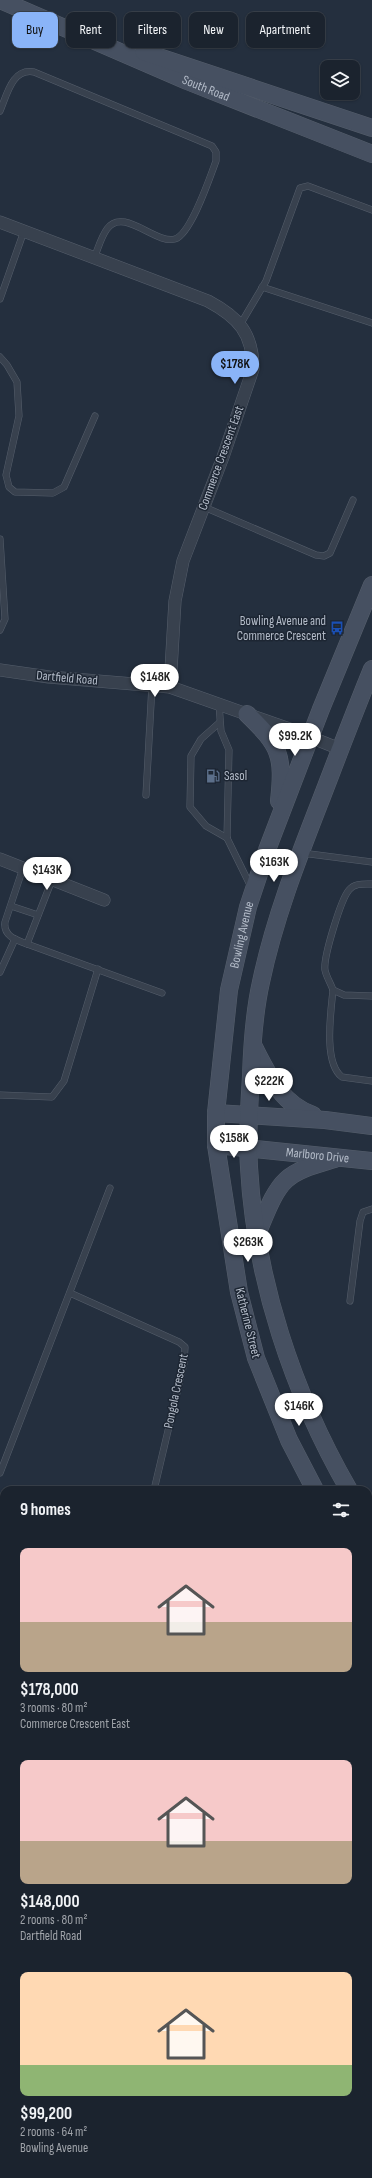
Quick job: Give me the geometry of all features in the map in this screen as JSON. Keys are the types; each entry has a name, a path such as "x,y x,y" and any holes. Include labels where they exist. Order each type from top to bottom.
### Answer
{"main road":[{"name":"South Road","path":"0,0 29,12"},
{"name":"South Road","path":"58,23 372,128"},
{"name":"South Road","path":"58,24 187,81 372,154"},
{"name":"Bowling Avenue","path":"216,1145 216,1113 229,990 253,892 310,737 372,585"},
{"path":"249,1114 252,1043 261,982 289,882 372,670"},
{"path":"247,714 263,730 274,745 282,763 278,823"},
{"path":"252,1043 266,1071 288,1101 309,1114 325,1120"},
{"path":"216,1113 325,1120 372,1126"},
{"name":"Katherine Street","path":"249,1114 248,1148 257,1234 267,1287 287,1354 306,1404 333,1463 347,1486"},
{"name":"Katherine Street","path":"216,1145 239,1292 256,1358 289,1440 313,1486"},
{"name":"Marlboro Drive","path":"216,1145 372,1161"},
{"path":"257,1234 271,1203 286,1180 308,1167 341,1158"}],"street":[{"name":"Commerce Crescent East","path":"0,222 208,301 229,312 240,325 249,340 253,355 253,368 204,507 183,561 177,583 173,623 170,687"},
{"name":"Dartfield Road","path":"0,670 49,677 170,687 219,703 340,749"},
{"path":"0,859 104,900"}],"lane":[{"path":"0,111 13,80 19,73 26,70 202,141 212,146 216,152 216,161 192,219 183,232 175,239 165,239 123,222 114,223 107,229 94,258"},
{"path":"240,325 262,287 300,188 308,186 372,210"},
{"path":"0,299 24,231"},
{"path":"262,287 372,323"},
{"path":"0,357 7,365 17,382 19,416 6,475 9,487 15,492 53,493 64,487 95,416"},
{"path":"204,507 316,555 324,556 330,553 353,500"},
{"path":"0,539 5,619 0,630"},
{"path":"146,795 152,685"},
{"path":"219,703 219,724 229,750 227,838 253,892"},
{"path":"219,724 201,739 194,748 191,756 190,807 206,826 227,838"},
{"path":"300,852 372,862"},
{"path":"23,868 5,928 15,940 98,969 162,994"},
{"path":"27,944 52,880"},
{"path":"372,884 359,884 350,888 344,898 326,954 325,970 333,990 330,1019 331,1060 335,1069 342,1077 372,1082"},
{"path":"11,906 38,915"},
{"path":"0,970 15,940"},
{"path":"0,1095 52,1097 60,1090 98,969"},
{"path":"333,990 344,994 372,996"},
{"path":"0,1473 110,1188"},
{"path":"350,1301 360,1221 363,1212 372,1209"},
{"name":"Pongola Crescent","path":"70,1293 179,1342 185,1347 184,1363 155,1486"}],"place":[{"name":"Bowling Avenue and Commerce Crescent","path":"337,628"},
{"name":"Sasol","path":"213,776"}]}
